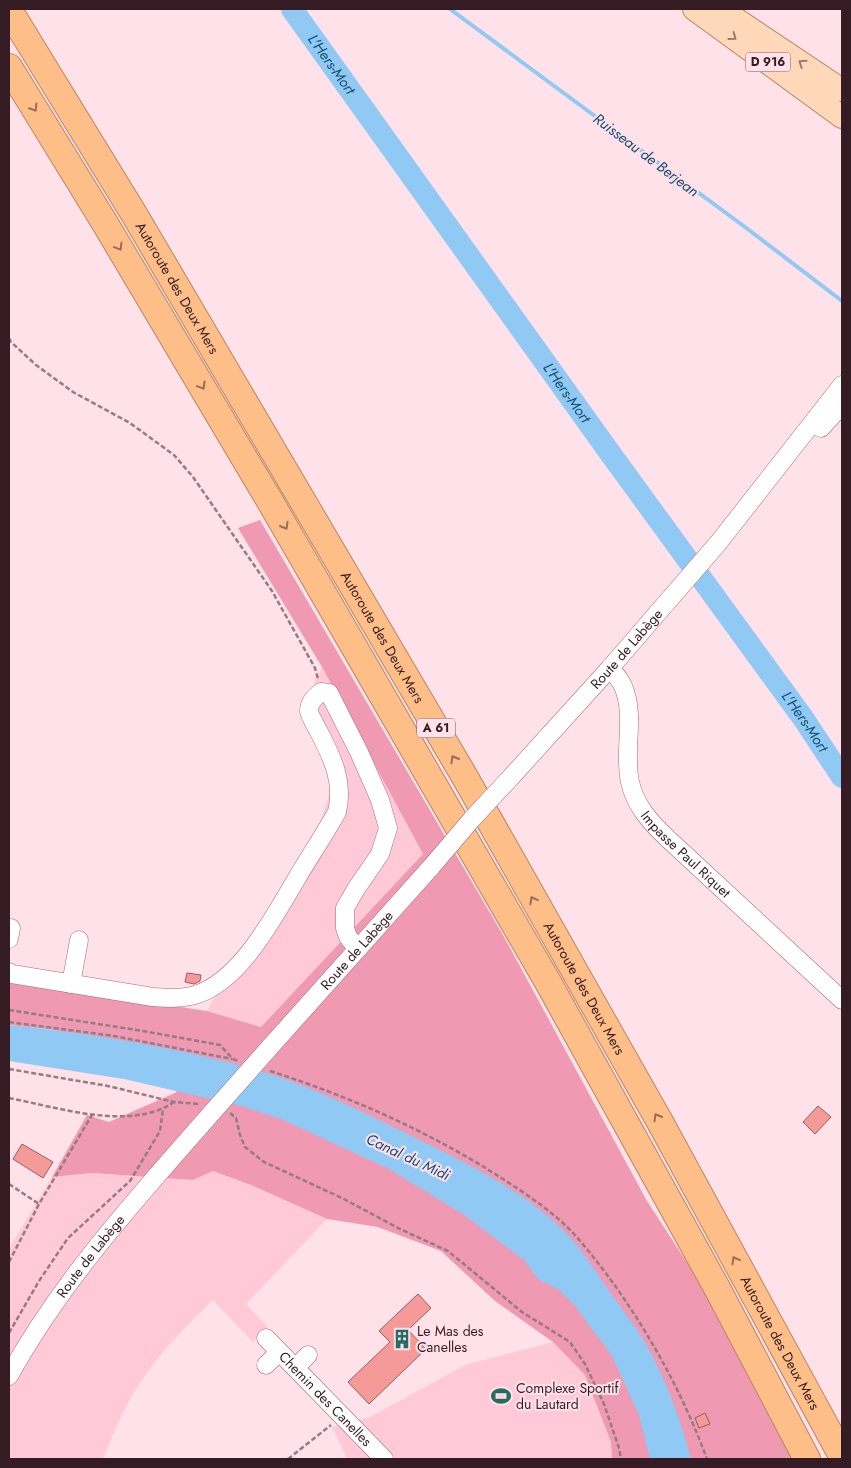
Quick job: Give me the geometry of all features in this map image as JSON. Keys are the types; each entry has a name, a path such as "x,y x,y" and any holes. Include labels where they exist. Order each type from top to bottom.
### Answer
{"highway":[{"name":"Autoroute des Deux Mers","path":"9,10 134,214 466,779 660,1122 842,1456"},
{"name":"Autoroute des Deux Mers","path":"9,67 106,225 266,495 549,984 717,1288 807,1459"}],"main road":[{"name":"D 916","path":"694,9 842,117"},
{"name":"D 916","path":"720,9 842,90"}],"street":[{"name":"Route de Labège","path":"720,540 842,385"},
{"name":"Route de Labège","path":"9,1376 63,1290 111,1228 472,820 610,668 720,540 842,405"},
{"name":"Impasse Paul Riquet","path":"610,668 623,685 628,702 628,770 635,797 643,812 667,838 842,1000"},
{"path":"9,972 154,997 175,998 196,995 215,985 236,968 254,946 337,812 340,798 340,783 330,752 309,711 312,701 321,692 329,693 359,752 380,800 388,828 380,854 345,908 345,928 348,937 358,950"},
{"path":"71,984 79,940"},
{"name":"Chemin des Canelles","path":"266,1338 280,1352 301,1362 342,1416 384,1459"},
{"path":"266,1365 280,1352"}],"path":[{"path":"9,338 36,366 73,392 130,423 174,456 272,591 315,668 321,692"},
{"path":"9,1010 220,1045 233,1059"},
{"path":"9,1022 122,1037 242,1062"},
{"path":"9,1069 108,1086 174,1102 163,1110 123,1117 92,1115 9,1098"},
{"path":"268,1070 334,1093 425,1133 500,1176 564,1224 594,1257 640,1323 681,1397 707,1459"},
{"path":"9,1333 39,1281 68,1238 130,1181 160,1131 163,1110"},
{"path":"9,1262 39,1204 92,1115"},
{"path":"236,1118 240,1136 245,1147 264,1162 342,1198 400,1230 448,1251 522,1312 570,1342 585,1364 604,1404 621,1459"},
{"path":"9,1184 39,1204"},
{"path":"288,1459 342,1416"}],"shaded area":[{"path":"260,520 503,935 647,1201 734,1335 793,1459 612,1459 611,1442 585,1375 553,1342 495,1301 441,1251 378,1227 327,1219 251,1185 213,1171 193,1180 92,1173 52,1177 87,1115 109,1122 177,1092 105,1039 47,1029 9,1025 9,983 207,1011 261,1027 423,854 322,667 238,528"},
{"path":"322,667 423,854 261,1027 207,1011 234,960 272,904 322,818 332,786 308,697"},
{"path":"213,1171 251,1185 327,1219 246,1304 268,1328 253,1342 213,1300 166,1348 142,1380 125,1408 103,1459 9,1459 9,1249 52,1177 92,1173 193,1180"},
{"name":"Complexe Sportif du Lautard","path":"553,1342 585,1375 611,1442 612,1459 347,1459 332,1427 370,1417 465,1365"}],"water":[{"name":"Canal du Midi","path":"9,1025 147,1044 216,1059 282,1078 336,1100 389,1125 461,1161 515,1192 548,1216 570,1237 639,1332 667,1387 683,1430 691,1459 650,1459 639,1415 612,1356 575,1306 559,1290 538,1279 524,1260 464,1215 389,1169 281,1119 241,1106 124,1079 9,1061"}],"building":[{"path":"187,973 201,975 200,981 194,984 185,982"},
{"path":"818,1106 831,1117 815,1134 803,1122"},
{"path":"22,1144 53,1162 43,1178 13,1159"},
{"name":"Le Mas des Canelles","path":"418,1294 431,1308 408,1330 426,1349 369,1404 348,1382 390,1342 379,1331"},
{"path":"705,1413 710,1424 699,1428 695,1418"}],"waterway":[{"name":"L'Hers-Mort","path":"292,9 610,453 803,718 842,777"},
{"name":"Ruisseau de Berjean","path":"450,9 842,301"}],"place":[{"name":"Le Mas des Canelles","path":"402,1339"},
{"name":"Complexe Sportif du Lautard","path":"501,1396"}]}
